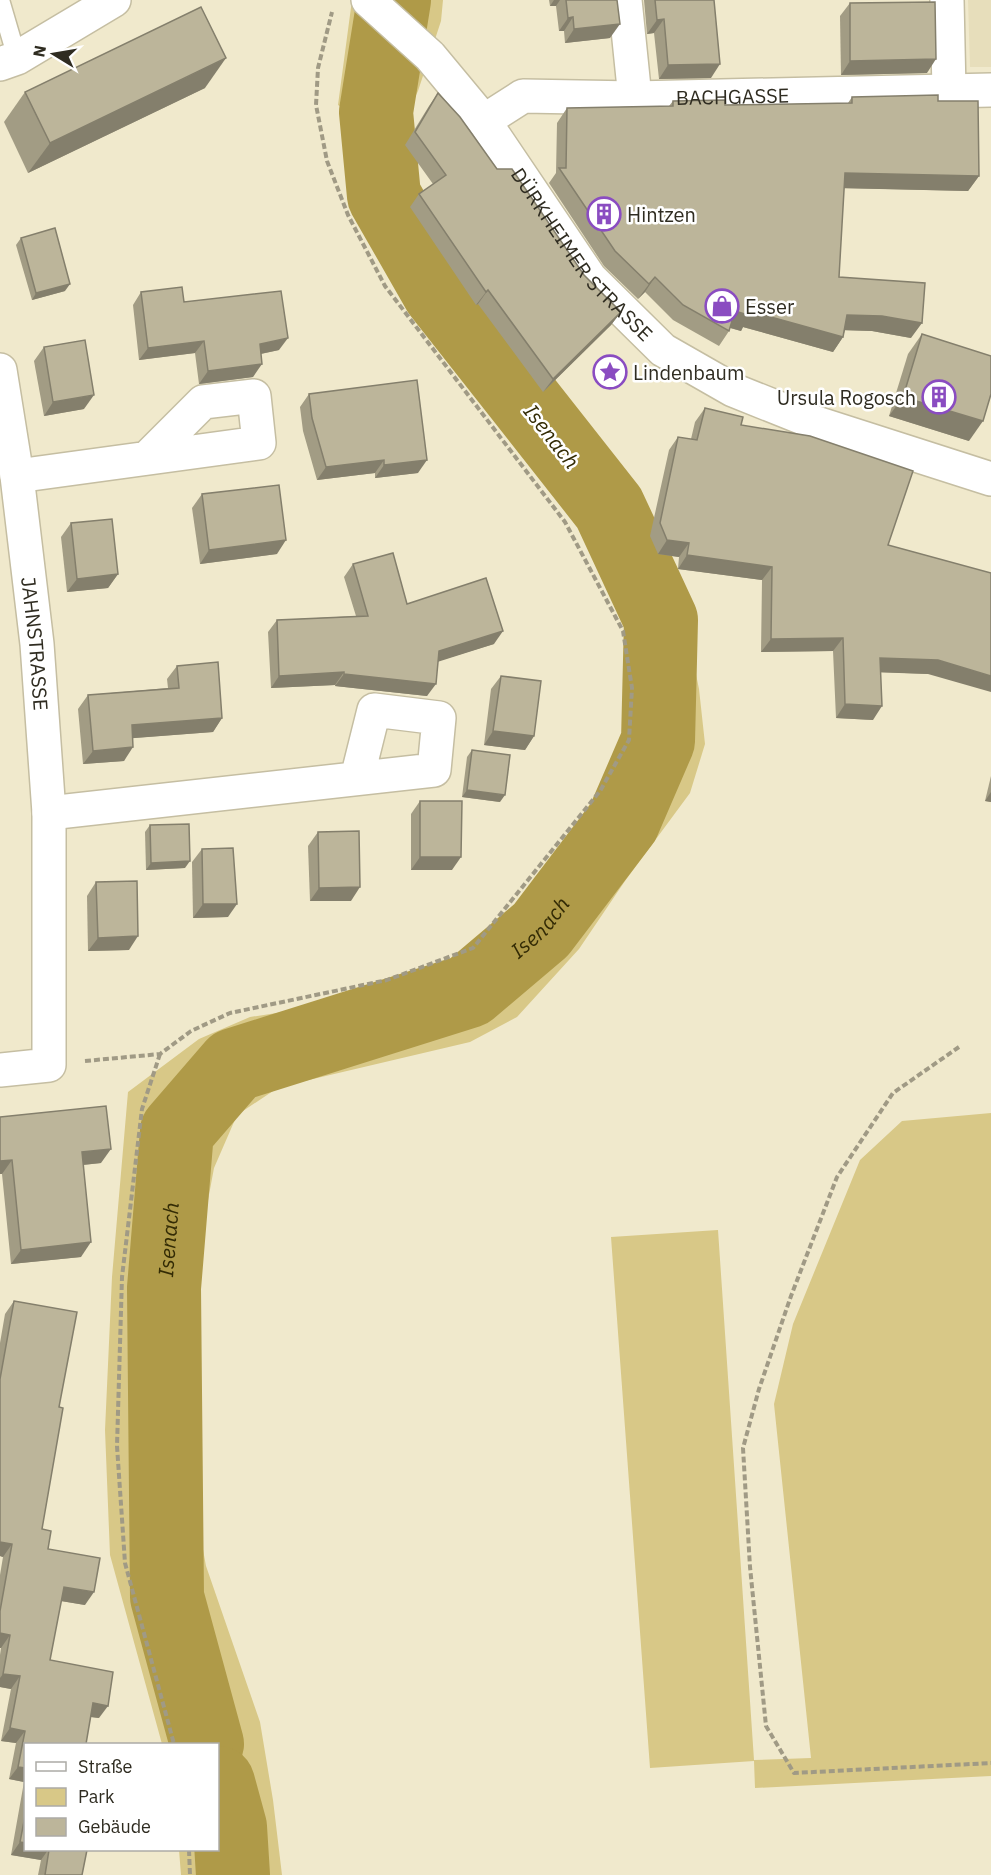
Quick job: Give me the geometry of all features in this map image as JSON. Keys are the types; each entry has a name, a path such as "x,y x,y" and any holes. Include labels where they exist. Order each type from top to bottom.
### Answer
{"street":[{"path":"8,61 114,0"},
{"name":"DÜRKHEIMER STRASSE","path":"368,0 430,56 484,121 590,278 663,350 732,390 793,414 991,479"},
{"path":"625,0 635,98"},
{"path":"947,0 949,91"},
{"name":"BACHGASSE","path":"484,121 523,96 635,98 991,90"},
{"name":"JAHNSTRASSE","path":"0,370 17,476 37,644 49,813 49,1065"},
{"path":"17,476 147,458"},
{"path":"49,813 357,778"},
{"path":"0,1070 49,1065"}],"lane":[{"path":"0,0 8,61"}],"path":[{"path":"49,1065 160,1054 191,1031 230,1012 387,980 473,948 600,791 629,740 632,688 623,631 618,621 565,522 385,286 348,215 327,161 316,105 318,68 333,9"},
{"path":"959,1047 893,1093 837,1177 762,1378 743,1448 750,1567 766,1726 794,1773 991,1763"},
{"path":"160,1054 142,1109 123,1266 117,1446 125,1563 174,1743"},
{"path":"189,1851 190,1875"}],"shaded area":[{"path":"968,0 991,0 991,67 970,67"}],"green space":[{"path":"352,0 443,0 441,21 418,91 394,141 402,213 450,280 492,324 643,525 672,590 689,640 699,689 705,744 690,793 625,881 579,949 517,1017 470,1042 279,1087 237,1115 214,1168 203,1227 192,1489 206,1566 260,1722 282,1875 181,1875 179,1851 219,1851 219,1743 162,1743 110,1555 105,1430 112,1277 128,1092 199,1039 250,1017 335,1004 471,970 538,898 621,784 653,714 641,617 541,452 459,352 373,227 350,146 351,113 338,105"},
{"path":"991,1113 991,1776 755,1788 754,1761 650,1768 611,1237 718,1230 754,1760 811,1758 774,1404 793,1324 860,1160 902,1121"}],"building":[{"path":"566,0 617,0 620,24 574,29 573,17 568,18"},
{"path":"655,0 714,0 720,64 668,65 664,19 657,20"},
{"path":"935,2 936,59 850,61 850,3"},
{"path":"201,7 226,58 50,143 25,92"},
{"path":"438,93 460,117 497,169 512,169 584,275 621,312 553,379 488,290 486,292 419,194 446,175 415,132"},
{"path":"938,95 938,101 978,101 979,176 845,173 839,277 925,283 922,323 882,316 847,315 843,337 753,312 751,316 735,311 729,331 683,305 655,277 649,284 615,251 559,168 566,168 567,108 673,106 673,101 725,100 725,105 852,103 852,97"},
{"path":"55,228 70,284 36,293 21,238"},
{"path":"182,287 184,302 281,291 288,338 260,344 262,364 208,371 204,341 148,348 141,292"},
{"path":"922,334 991,356 991,394 983,421 903,397"},
{"path":"85,340 94,395 53,402 44,347"},
{"path":"417,380 427,460 384,465 384,460 326,467 312,418 309,394"},
{"path":"705,408 743,417 741,425 810,436 913,471 888,545 991,573 991,676 938,660 880,658 882,706 845,704 843,638 771,639 772,567 687,555 689,543 667,540 660,523 678,437 697,440"},
{"path":"279,485 286,540 209,550 202,494"},
{"path":"112,519 118,574 77,579 71,523"},
{"path":"393,553 407,604 486,578 503,631 439,651 436,684 344,674 344,672 279,676 277,620 368,616 353,564"},
{"path":"218,662 222,718 132,725 133,747 93,751 88,695 179,688 177,666"},
{"path":"501,676 541,681 534,736 493,731"},
{"path":"472,750 510,755 505,795 467,790"},
{"path":"420,801 462,801 461,857 420,857"},
{"path":"189,824 190,861 151,863 150,825"},
{"path":"359,831 360,887 319,888 318,832"},
{"path":"233,848 237,904 203,904 202,849"},
{"path":"137,881 138,936 98,938 96,882"},
{"path":"106,1106 111,1149 82,1152 91,1242 21,1250 12,1160 0,1161 0,1117"},
{"path":"14,1301 77,1312 59,1407 63,1408 42,1529 51,1531 48,1549 100,1558 94,1592 64,1587 50,1660 113,1672 108,1706 93,1703 86,1743 24,1743 24,1768 18,1767 25,1731 10,1728 20,1676 3,1674 10,1635 0,1633 0,1611 12,1544 0,1542 0,1379"},
{"path":"24,1821 24,1843 20,1842"},
{"path":"49,1851 87,1851 82,1875 45,1875"}],"waterway":[{"name":"Isenach","path":"207,1743 167,1597 164,1288 177,1131 234,1065 469,991 541,930 623,822 658,741 661,620 609,508 439,292 384,196 376,112 394,0"},
{"name":"Isenach","path":"219,1787 230,1827 233,1875"}],"place":[{"name":"Hintzen","path":"604,214"},
{"name":"Esser","path":"722,306"},
{"name":"Lindenbaum","path":"610,372"},
{"name":"Ursula Rogosch","path":"939,397"}]}
